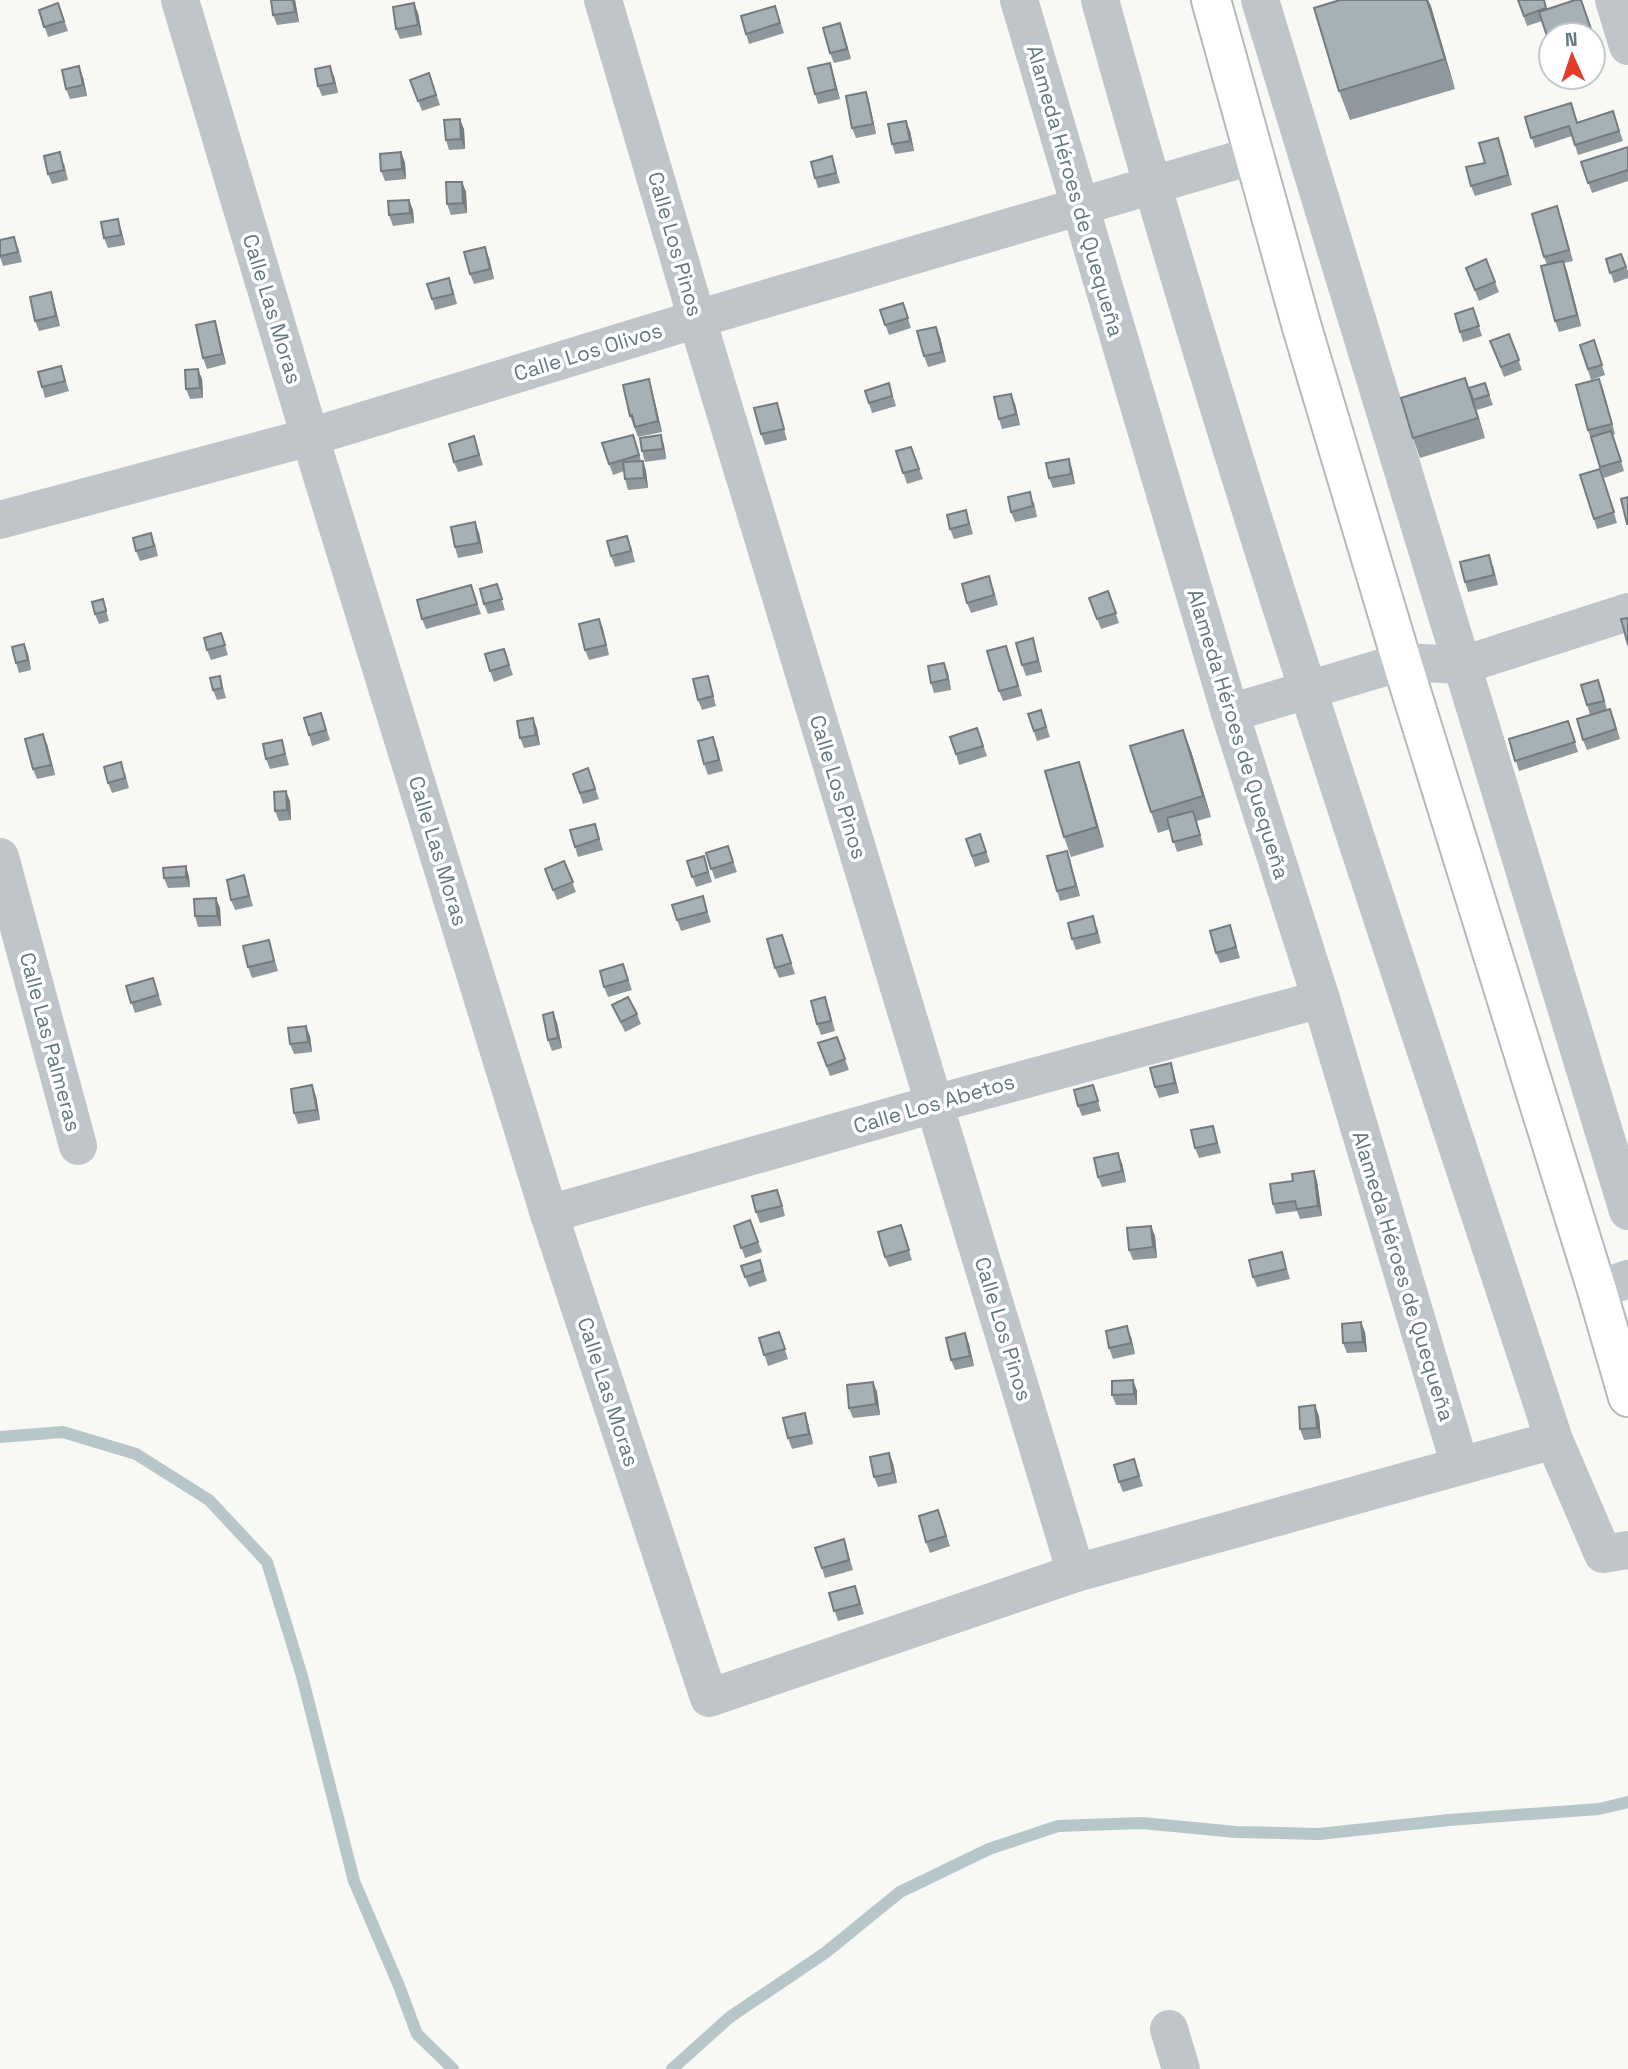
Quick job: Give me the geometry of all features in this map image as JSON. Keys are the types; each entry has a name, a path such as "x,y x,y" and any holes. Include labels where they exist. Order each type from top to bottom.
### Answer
{"main road":[{"path":"1224,3 1255,155 1301,324 1402,662 1612,1284 1628,1397"}],"street":[{"name":"Calle Las Moras","path":"180,0 310,438 549,1214 709,1698 1076,1573"},
{"name":"Calle Los Pinos","path":"603,0 1076,1573"},
{"name":"Alameda Héroes de Quequeña","path":"1019,0 1230,713 1321,999 1460,1466"},
{"path":"1100,0 1151,185 1308,690 1554,1440 1603,1555 1628,1550"},
{"path":"1260,0 1628,1211"},
{"path":"1614,0 1628,46"},
{"name":"Calle Los Olivos","path":"0,520 310,438 697,319 1255,155"},
{"path":"1230,713 1402,662 1463,665 1628,612"},
{"name":"Calle Las Palmeras","path":"0,857 78,1146"},
{"name":"Calle Los Abetos","path":"549,1214 934,1104 1321,999"},
{"path":"1076,1573 1554,1440"},
{"path":"1169,2029 1181,2069"}],"building":[{"path":"271,0 293,0 295,12 273,15"},
{"path":"1340,0 1427,0 1445,59 1339,91 1314,8"},
{"path":"1518,0 1544,0 1546,8 1524,16"},
{"path":"1581,0 1588,21 1542,21 1539,12"},
{"path":"58,3 64,21 44,27 39,10"},
{"path":"414,3 418,25 396,29 393,7"},
{"path":"775,6 780,23 746,34 741,16"},
{"path":"840,23 847,49 830,53 823,28"},
{"path":"830,63 836,89 815,94 808,68"},
{"path":"79,66 83,85 66,89 62,70"},
{"path":"330,66 334,83 318,86 315,69"},
{"path":"429,73 436,95 418,101 410,80"},
{"path":"866,92 873,124 852,128 846,96"},
{"path":"1571,103 1577,123 1613,111 1619,131 1575,145 1569,126 1531,138 1525,117"},
{"path":"460,119 461,139 446,140 444,120"},
{"path":"906,121 910,141 892,144 888,124"},
{"path":"1498,138 1508,175 1471,186 1466,167 1485,163 1479,143"},
{"path":"1628,147 1628,170 1588,183 1581,162"},
{"path":"60,152 64,170 48,174 44,156"},
{"path":"401,152 402,169 381,171 380,154"},
{"path":"832,156 836,173 815,178 811,162"},
{"path":"446,182 462,182 463,203 447,204"},
{"path":"409,200 410,213 389,215 388,201"},
{"path":"1557,206 1569,250 1544,257 1532,214"},
{"path":"118,219 121,235 104,238 101,222"},
{"path":"14,237 18,252 0,256 0,240"},
{"path":"485,247 490,269 470,274 464,252"},
{"path":"1621,254 1626,267 1610,273 1606,259"},
{"path":"1486,259 1495,282 1475,290 1466,268"},
{"path":"1563,261 1577,315 1555,321 1541,266"},
{"path":"449,278 453,294 432,299 427,284"},
{"path":"51,292 56,316 35,321 30,297"},
{"path":"903,303 908,318 885,325 880,310"},
{"path":"1473,308 1479,326 1460,332 1455,314"},
{"path":"215,321 222,354 203,358 196,325"},
{"path":"936,327 942,352 924,356 917,331"},
{"path":"1509,334 1519,360 1501,367 1490,341"},
{"path":"1594,340 1602,365 1588,369 1580,345"},
{"path":"61,366 65,381 42,387 38,372"},
{"path":"198,369 200,388 186,389 185,370"},
{"path":"1465,378 1478,418 1413,438 1401,398"},
{"path":"649,379 658,421 635,427 623,385"},
{"path":"1599,379 1612,424 1588,430 1576,385"},
{"path":"889,383 892,396 869,403 865,391"},
{"path":"1485,383 1489,395 1473,400 1469,388"},
{"path":"1011,394 1016,414 999,419 994,397"},
{"path":"777,403 784,429 761,434 754,408"},
{"path":"1611,431 1621,461 1600,467 1591,437"},
{"path":"633,435 639,455 609,464 602,443"},
{"path":"661,435 663,449 642,451 640,438"},
{"path":"474,436 479,455 454,462 449,444"},
{"path":"911,447 919,469 903,473 896,451"},
{"path":"1069,459 1071,474 1049,478 1046,463"},
{"path":"643,461 644,478 625,479 623,462"},
{"path":"1600,469 1614,512 1594,519 1580,475"},
{"path":"1030,492 1033,506 1011,512 1008,497"},
{"path":"1628,497 1628,524 1627,524 1621,499"},
{"path":"966,510 969,524 950,529 947,515"},
{"path":"475,522 479,543 455,547 451,527"},
{"path":"151,533 154,546 136,551 133,538"},
{"path":"627,536 631,551 611,556 607,541"},
{"path":"1489,555 1494,575 1465,582 1460,562"},
{"path":"989,576 994,595 967,603 962,584"},
{"path":"497,584 502,599 484,604 480,589"},
{"path":"471,585 477,604 422,619 417,600"},
{"path":"1108,591 1116,613 1097,619 1089,598"},
{"path":"103,599 106,611 95,614 92,602"},
{"path":"1628,618 1628,645 1621,619"},
{"path":"599,619 606,645 585,650 579,624"},
{"path":"221,633 225,645 207,650 204,638"},
{"path":"1033,638 1038,661 1022,665 1016,643"},
{"path":"24,644 28,660 16,663 12,647"},
{"path":"1006,646 1018,686 999,691 987,651"},
{"path":"504,649 509,665 490,671 485,654"},
{"path":"944,663 948,679 931,683 928,666"},
{"path":"220,676 222,688 213,690 210,678"},
{"path":"708,676 713,696 698,700 693,679"},
{"path":"1598,680 1604,701 1587,705 1581,685"},
{"path":"1610,709 1616,729 1583,740 1577,719"},
{"path":"1041,710 1046,727 1034,731 1028,714"},
{"path":"321,713 326,730 309,735 304,718"},
{"path":"533,718 536,735 520,738 517,721"},
{"path":"1568,721 1575,742 1515,761 1509,739"},
{"path":"977,728 983,746 956,754 950,737"},
{"path":"1183,730 1203,796 1151,812 1130,746"},
{"path":"43,734 51,765 33,769 25,739"},
{"path":"713,737 719,760 704,764 698,741"},
{"path":"282,740 285,754 266,759 263,744"},
{"path":"121,762 125,778 108,783 104,767"},
{"path":"1079,762 1097,827 1064,837 1045,771"},
{"path":"588,768 595,789 580,793 573,774"},
{"path":"286,791 287,810 275,811 274,792"},
{"path":"1193,811 1200,835 1173,842 1167,818"},
{"path":"595,824 599,839 575,847 570,830"},
{"path":"980,834 986,852 972,856 966,839"},
{"path":"728,846 733,862 711,869 706,853"},
{"path":"1067,851 1076,886 1057,891 1047,856"},
{"path":"704,856 708,872 692,877 687,861"},
{"path":"564,861 573,882 553,890 545,869"},
{"path":"186,866 186,877 164,878 163,868"},
{"path":"244,875 249,896 231,900 227,880"},
{"path":"703,896 707,912 677,920 672,905"},
{"path":"216,898 217,916 195,916 194,899"},
{"path":"1093,916 1097,933 1072,939 1068,923"},
{"path":"1230,925 1236,947 1216,953 1210,931"},
{"path":"782,935 791,963 775,968 767,939"},
{"path":"269,940 274,961 248,967 243,946"},
{"path":"623,964 628,980 604,987 600,971"},
{"path":"153,978 158,995 131,1003 126,986"},
{"path":"628,997 637,1014 621,1022 612,1005"},
{"path":"825,997 831,1021 817,1024 811,1001"},
{"path":"553,1012 558,1038 548,1040 543,1015"},
{"path":"306,1026 308,1042 290,1044 288,1028"},
{"path":"837,1037 845,1059 827,1066 818,1043"},
{"path":"1171,1063 1175,1083 1155,1087 1150,1068"},
{"path":"312,1085 317,1110 294,1113 291,1089"},
{"path":"1093,1085 1098,1101 1078,1106 1074,1090"},
{"path":"1213,1126 1217,1143 1195,1148 1191,1130"},
{"path":"1118,1153 1122,1171 1098,1177 1094,1158"},
{"path":"1314,1171 1318,1206 1297,1209 1295,1201 1273,1204 1270,1184 1293,1181 1292,1174"},
{"path":"777,1190 782,1206 756,1212 752,1196"},
{"path":"750,1220 758,1242 741,1248 734,1226"},
{"path":"901,1225 909,1250 885,1257 878,1232"},
{"path":"1151,1226 1153,1247 1129,1250 1127,1228"},
{"path":"1282,1252 1286,1269 1253,1277 1249,1260"},
{"path":"760,1260 763,1271 745,1277 741,1266"},
{"path":"1361,1322 1363,1342 1343,1343 1342,1324"},
{"path":"1127,1326 1131,1343 1109,1348 1106,1331"},
{"path":"779,1332 785,1349 764,1355 759,1338"},
{"path":"965,1333 970,1356 951,1360 946,1338"},
{"path":"1133,1380 1134,1394 1112,1395 1112,1381"},
{"path":"873,1382 876,1404 849,1408 847,1385"},
{"path":"1315,1405 1317,1428 1300,1429 1299,1407"},
{"path":"805,1413 809,1434 788,1438 783,1418"},
{"path":"889,1453 893,1473 874,1477 870,1457"},
{"path":"1134,1459 1139,1476 1119,1482 1114,1465"},
{"path":"938,1510 946,1536 926,1542 919,1516"},
{"path":"844,1539 849,1560 822,1568 815,1548"},
{"path":"855,1586 860,1604 834,1611 829,1593"}],"waterway":[{"path":"0,1437 63,1432 136,1454 209,1500 267,1562 302,1676 354,1881 417,2034 453,2069"},
{"path":"672,2069 730,2017 825,1953 900,1892 989,1849 1058,1826 1142,1823 1236,1832 1319,1834 1449,1820 1599,1809 1628,1802"}]}
